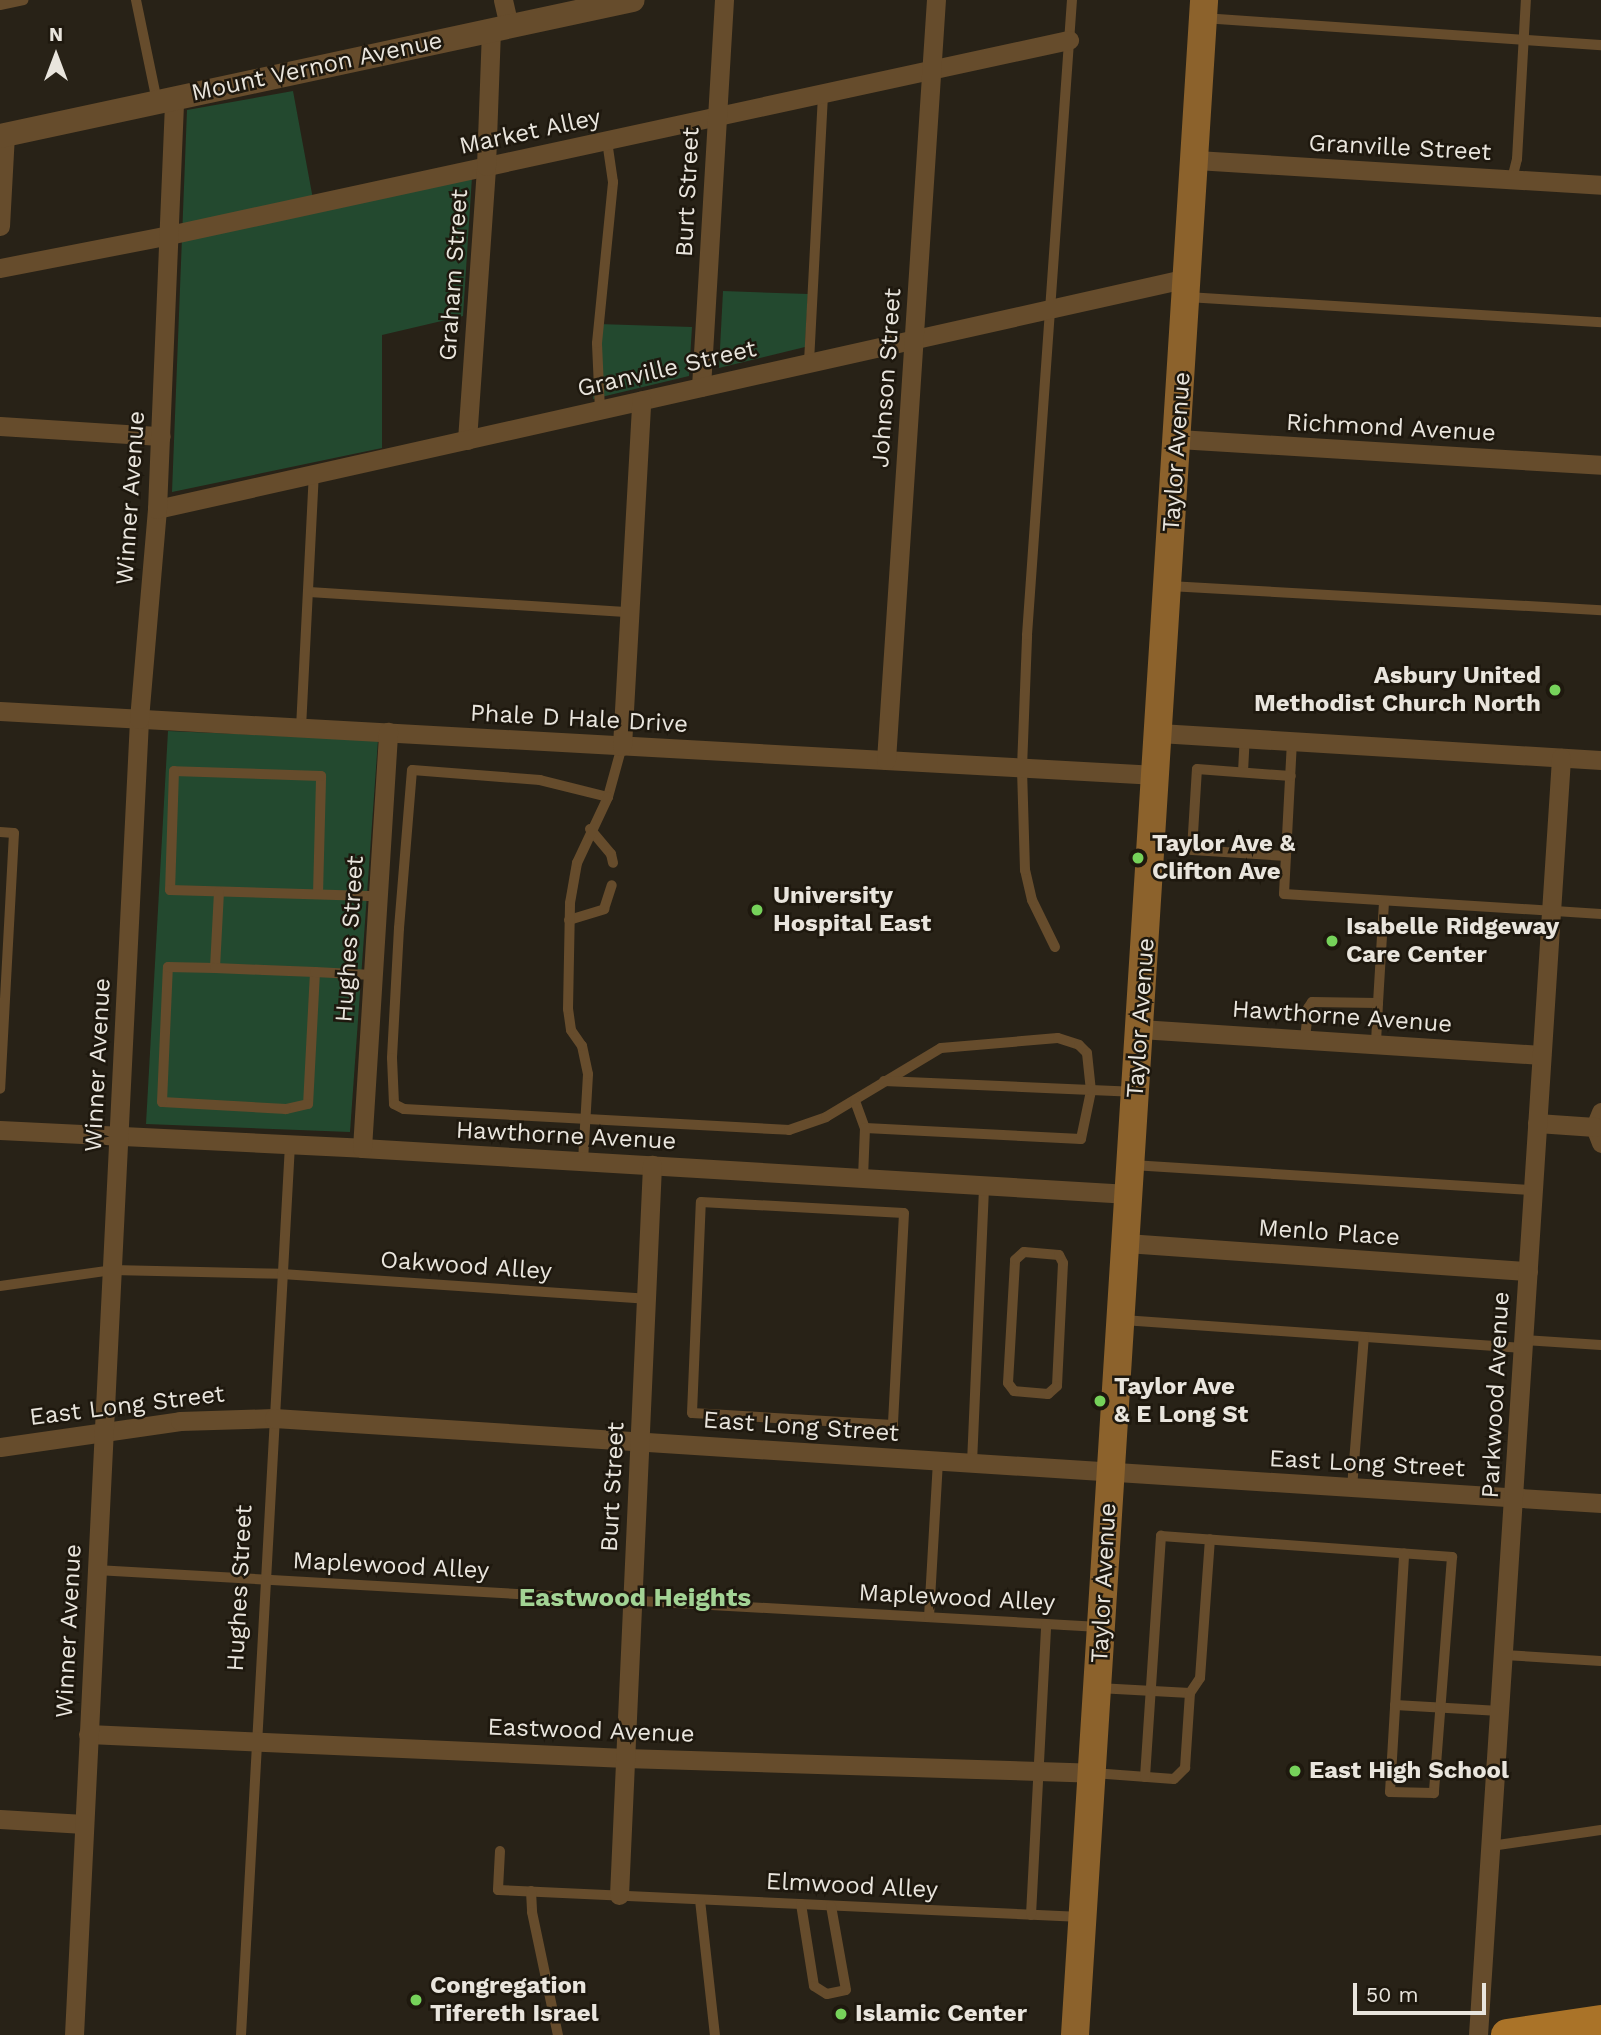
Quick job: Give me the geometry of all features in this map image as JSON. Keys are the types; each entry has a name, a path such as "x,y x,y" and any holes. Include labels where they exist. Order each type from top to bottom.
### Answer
{"main road":[{"name":"Taylor Avenue","path":"1075,2035 1188,288 1203,9"},
{"path":"1507,2035 1601,2021"}],"street":[{"name":"Graham Street","path":"467,440 486,166 503,0"},
{"name":"Mount Vernon Avenue","path":"2,135 633,0"},
{"name":"Burt Street","path":"701,387 724,0"},
{"name":"Johnson Street","path":"886,760 936,0"},
{"name":"Market Alley","path":"0,268 169,235 1069,40"},
{"name":"Winner Avenue","path":"74,2035 139,719 161,436 169,235 166,99"},
{"path":"0,226 2,135"},
{"name":"Granville Street","path":"1196,160 1601,185"},
{"name":"Granville Street","path":"157,509 1050,308 1188,288"},
{"path":"622,746 641,401"},
{"path":"0,426 161,436"},
{"name":"Richmond Avenue","path":"1178,439 1601,465"},
{"name":"Phale D Hale Drive","path":"0,711 1156,775"},
{"name":"Hughes Street","path":"362,1148 388,732"},
{"path":"1159,733 1601,760"},
{"name":"Parkwood Avenue","path":"1478,2035 1561,758"},
{"name":"Hawthorne Avenue","path":"1140,1029 1541,1055"},
{"path":"1537,1123 1599,1128"},
{"name":"Hawthorne Avenue","path":"0,1130 362,1148 1129,1194"},
{"name":"Burt Street","path":"619,1895 652,1165"},
{"name":"Menlo Place","path":"1126,1243 1528,1271"},
{"name":"East Long Street","path":"0,1447 206,1418 274,1418 1111,1474 1601,1503"},
{"name":"Eastwood Avenue","path":"89,1734 625,1758 1092,1773"},
{"path":"0,1819 84,1824"}],"lane":[{"path":"0,5 23,0"},
{"name":"Winner Avenue","path":"136,0 166,99"},
{"path":"1055,947 1032,900 1025,870 1022,768 1027,635 1072,0"},
{"path":"1511,179 1517,159 1526,0"},
{"path":"1203,9 1524,41 1601,44"},
{"path":"809,362 823,94"},
{"path":"600,410 597,343 613,182 607,141"},
{"path":"1188,288 1601,322"},
{"path":"301,728 314,474"},
{"path":"1168,586 1601,610"},
{"path":"309,592 629,612"},
{"path":"1243,772 1245,738"},
{"path":"1292,741 1284,894 1601,914"},
{"path":"583,1161 588,1074 582,1046 571,1030 568,1009 569,920 573,876 590,829 608,797 622,746"},
{"path":"1286,856 1192,850 1197,769 1291,776"},
{"path":"608,797 540,780 412,770 398,928 392,1058 394,1104 404,1110 789,1130 826,1117 941,1048 1058,1038 1079,1045 1087,1054 1091,1091 1081,1139 865,1128"},
{"path":"318,894 321,776 174,771 170,890 377,896"},
{"path":"590,829 611,854 613,863"},
{"path":"0,832 14,833 0,1089"},
{"path":"569,920 604,909 612,885"},
{"path":"215,968 219,892"},
{"path":"1376,1044 1384,901"},
{"path":"315,972 308,1104 286,1108 162,1102 168,967 215,968 315,972 372,975"},
{"path":"1305,1039 1308,1008 1312,1003 1378,1003"},
{"path":"884,1081 1136,1092"},
{"path":"855,1101 865,1128 863,1178"},
{"name":"Hughes Street","path":"241,2035 289,1145"},
{"path":"1131,1165 1533,1189"},
{"path":"972,1463 984,1185"},
{"path":"701,1202 904,1213 894,1425 692,1413 696,1307 701,1202"},
{"path":"1024,1252 1059,1255 1063,1263 1057,1386 1048,1394 1014,1391 1008,1383 1011,1320 1015,1260 1024,1252"},
{"name":"Oakwood Alley","path":"0,1286 112,1270 282,1274 646,1299"},
{"path":"1121,1320 1364,1337 1601,1345"},
{"path":"1352,1488 1364,1337"},
{"path":"929,1617 938,1461"},
{"path":"1145,1777 1161,1536 1404,1553 1452,1557 1434,1793 1390,1792 1404,1553"},
{"path":"1092,1773 1174,1779 1185,1768 1190,1693 1200,1678 1210,1539"},
{"name":"Maplewood Alley","path":"96,1570 1102,1627"},
{"path":"1031,1915 1046,1624"},
{"path":"1504,1655 1601,1661"},
{"path":"1098,1688 1190,1693"},
{"path":"1395,1705 1501,1711"},
{"path":"1491,1846 1601,1830"},
{"name":"Elmwood Alley","path":"500,1851 498,1890 1082,1917"},
{"path":"531,1891 532,1912 558,2035"},
{"path":"700,1900 715,2035"},
{"path":"801,1904 814,1986 827,1994 846,1990 831,1906"}],"green space":[{"path":"293,91 315,210 472,177 463,316 382,335 382,448 172,492 187,110"},
{"path":"723,291 808,294 805,347 719,368"},
{"path":"598,324 692,327 689,376 593,399"},
{"path":"168,731 378,740 350,1132 146,1124"}],"place":[{"name":"Asbury United Methodist Church North","path":"1555,690"},
{"name":"Taylor Ave & Clifton Ave","path":"1138,858"},
{"name":"University Hospital East","path":"757,910"},
{"name":"Isabelle Ridgeway Care Center","path":"1332,941"},
{"name":"Taylor Ave & E Long St","path":"1100,1401"},
{"name":"East High School","path":"1295,1771"},
{"name":"Congregation Tifereth Israel","path":"416,2000"},
{"name":"Islamic Center","path":"841,2014"}],"district":[{"name":"Eastwood Heights","path":"635,1598"}]}
